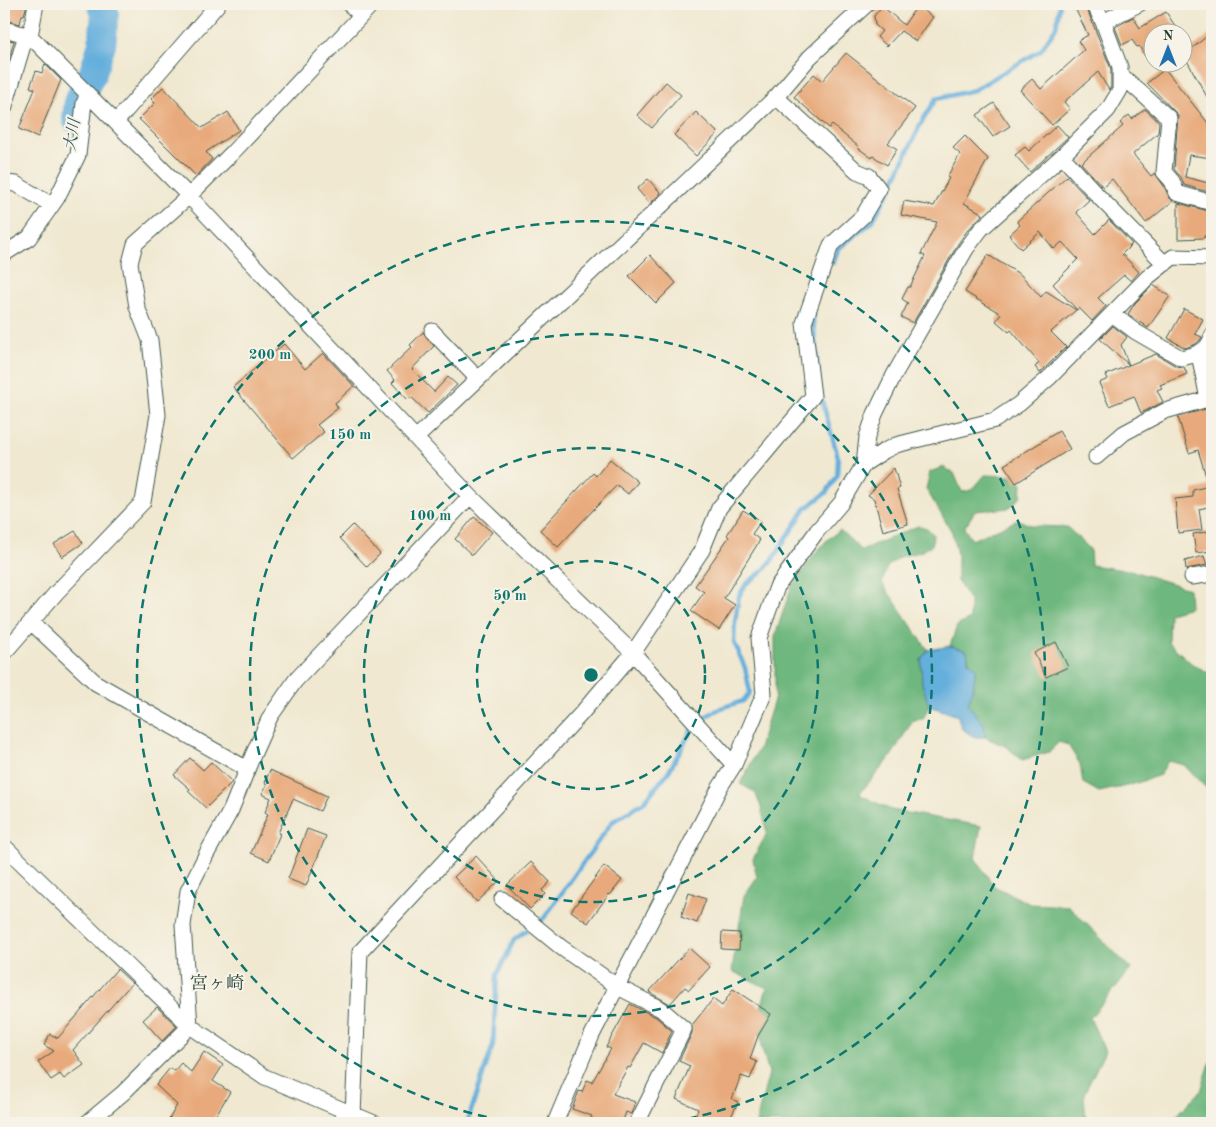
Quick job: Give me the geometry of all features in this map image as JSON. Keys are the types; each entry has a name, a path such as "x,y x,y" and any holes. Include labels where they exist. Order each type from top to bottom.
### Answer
{"street":[{"path":"4,109 28,36 36,4"},
{"path":"116,122 218,4"},
{"path":"349,4 361,15"},
{"path":"4,653 56,593 143,502 158,415 150,340 137,306 130,264 135,244 189,196 233,152 372,4"},
{"path":"416,438 776,97 810,58 867,4"},
{"path":"555,1123 592,1035 720,787 734,765 764,694 759,638 777,587 817,531 841,503 864,464 867,437 875,414 894,375 966,249 981,229 1062,156 1108,110 1120,90 1120,67 1094,4"},
{"path":"1103,22 1139,4"},
{"path":"4,29 28,36 116,122 189,196 470,496 633,653 734,765"},
{"path":"1120,74 1169,118 1164,172 1172,181 1178,193 1212,203"},
{"path":"4,254 28,238 52,205 78,155 84,102 88,94"},
{"path":"356,1118 360,952 580,715 633,653 702,550 719,508 813,396 804,323 831,245 863,216 879,189 868,176 857,171 776,97"},
{"path":"1062,156 1165,264"},
{"path":"4,183 16,184 52,205"},
{"path":"864,464 896,445 995,420 1019,404 1050,377 1148,277 1173,257 1212,258"},
{"path":"1112,314 1136,332 1181,358 1199,354 1212,341"},
{"path":"432,331 478,379"},
{"path":"1096,457 1124,433 1165,410 1210,398 1199,354"},
{"path":"87,1123 123,1093 190,1026 183,925 188,892 231,810 270,717 295,681 470,496"},
{"path":"1192,577 1212,574"},
{"path":"31,622 96,683 247,769"},
{"path":"4,846 190,1026 265,1077 356,1118 374,1123"},
{"path":"502,899 562,948 618,987 660,1009 684,1030 637,1123"}],"green space":[{"path":"943,467 954,473 962,492 972,490 985,475 1009,476 1022,483 1021,496 1010,508 975,511 964,528 972,540 1018,520 1033,526 1067,527 1090,549 1091,565 1136,572 1189,589 1190,607 1169,613 1168,642 1191,663 1212,675 1212,794 1184,765 1168,761 1160,775 1131,785 1099,792 1083,783 1080,764 1068,745 1059,742 1049,752 1022,760 1007,747 985,737 984,724 968,705 973,688 967,651 950,646 957,626 970,619 970,600 957,581 957,554 952,532 926,489 930,472"},
{"path":"918,526 927,528 933,534 932,545 920,552 899,557 887,567 882,583 928,650 921,660 922,683 929,706 923,719 913,720 890,758 859,794 891,810 981,826 975,858 994,886 1030,904 1069,906 1131,969 1090,1018 1105,1051 1084,1094 1086,1123 756,1123 769,1073 762,1048 759,1014 767,988 732,971 744,896 757,877 753,859 767,833 761,807 755,792 740,784 759,748 775,697 775,636 791,588 814,555 827,540 840,530 861,550"},
{"path":"1212,1057 1212,1123 1169,1123 1201,1091"}],"water":[{"path":"950,646 967,651 968,661 976,667 968,705 984,724 985,737 974,737 961,728 958,716 929,706 922,683 921,660 928,650"}],"building":[{"path":"4,4 27,4 20,24 4,20"},
{"path":"1073,4 1085,4 1111,69 1111,87 1109,90 1098,72 1064,102 1070,109 1052,125 1020,90 1032,79 1041,89 1084,50 1078,41 1088,35"},
{"path":"882,6 904,25 917,6 933,17 916,41 901,31 887,46 877,37 882,31 875,25 874,16"},
{"path":"1166,12 1172,22 1150,22"},
{"path":"1133,17 1140,28 1144,26 1144,54 1139,46 1137,47 1132,40 1122,45 1115,27"},
{"path":"1212,32 1212,106 1193,72 1194,47"},
{"path":"4,39 14,41 4,77"},
{"path":"846,53 915,108 888,143 897,149 887,165 873,156 872,158 858,148 832,125 829,128 794,97 814,74 822,81"},
{"path":"45,64 61,80 38,137 19,129 35,89 30,87 36,71 42,73"},
{"path":"1161,72 1167,72 1212,128 1212,158 1189,155 1185,177 1212,184 1212,193 1184,185 1181,177 1174,169 1178,115 1147,83"},
{"path":"666,82 681,95 652,128 637,115"},
{"path":"163,87 202,128 228,112 239,130 206,152 212,159 196,176 139,119 155,103 151,99"},
{"path":"994,103 1010,126 993,137 977,115"},
{"path":"1145,109 1159,122 1158,133 1133,154 1151,176 1155,173 1173,201 1146,223 1112,179 1103,187 1081,163 1123,126 1120,123 1129,115 1132,119"},
{"path":"696,112 718,133 696,156 674,135"},
{"path":"1057,125 1068,137 1030,172 1015,155 1025,147 1029,151"},
{"path":"965,136 988,159 964,203 983,214 958,244 913,323 901,317 908,303 902,299 925,256 921,254 937,222 901,215 904,201 934,206 960,154 953,148"},
{"path":"1067,176 1089,200 1076,212 1095,234 1109,220 1132,244 1122,254 1139,272 1131,281 1124,275 1098,298 1106,306 1092,321 1079,308 1077,310 1053,284 1078,259 1062,242 1054,249 1040,232 1021,249 1009,235 1020,225 1017,221"},
{"path":"648,179 661,193 650,204 637,189"},
{"path":"1178,203 1212,212 1212,236 1178,239"},
{"path":"650,255 676,283 656,303 629,276"},
{"path":"988,255 1021,275 1041,297 1046,291 1076,310 1051,332 1066,347 1040,373 1035,367 1039,363 1011,330 1009,332 996,321 1001,314 965,292"},
{"path":"1153,285 1170,296 1148,328 1128,314 1135,303"},
{"path":"1184,309 1203,319 1195,334 1202,337 1196,344 1185,348 1168,338"},
{"path":"1113,326 1127,337 1121,345 1129,365 1100,339"},
{"path":"423,332 434,346 412,369 434,392 448,377 457,385 428,413 411,397 408,400 392,383 395,380 387,371 412,347 410,345"},
{"path":"284,344 305,369 323,353 354,386 335,403 338,408 317,425 324,432 293,458 233,387"},
{"path":"1156,354 1176,366 1184,367 1187,374 1160,385 1162,388 1157,390 1163,402 1141,413 1134,396 1109,406 1099,383 1108,379 1106,375"},
{"path":"1212,407 1212,506 1199,509 1202,530 1178,533 1175,499 1193,497 1193,490 1209,486 1198,450 1189,453 1178,417"},
{"path":"1059,431 1070,449 1016,483 1004,465"},
{"path":"610,459 638,482 628,494 617,485 558,547 540,530 593,473 596,476"},
{"path":"894,468 900,488 897,489 908,524 883,531 874,499 868,495"},
{"path":"743,510 761,521 752,534 760,540 724,598 735,605 719,630 691,611 704,592 695,586 729,537 727,535"},
{"path":"474,517 492,532 472,555 455,539"},
{"path":"353,525 380,554 367,567 340,538"},
{"path":"75,531 83,543 62,557 54,544"},
{"path":"1212,531 1212,551 1196,553 1193,534"},
{"path":"1204,556 1207,565 1186,569 1185,561"},
{"path":"1056,642 1068,667 1046,677 1034,653"},
{"path":"190,758 203,770 211,762 232,782 206,808 188,791 190,789 174,775"},
{"path":"270,770 327,796 320,811 293,799 278,833 280,834 269,861 251,853 268,814 265,812 271,798 262,794 267,784 265,783"},
{"path":"307,829 326,836 306,886 288,879"},
{"path":"476,856 499,881 477,902 454,877"},
{"path":"531,862 550,882 542,890 545,894 530,909 507,885"},
{"path":"604,866 622,880 609,894 588,923 571,911"},
{"path":"689,893 706,899 697,923 681,917"},
{"path":"722,932 740,933 739,950 721,949"},
{"path":"689,948 710,967 689,990 685,987 670,1004 649,992"},
{"path":"117,969 132,983 73,1050 84,1065 64,1079 60,1074 51,1080 38,1062 54,1051 44,1045 50,1034 58,1038"},
{"path":"733,989 771,1014 758,1036 750,1059 757,1062 750,1079 741,1076 732,1099 738,1102 728,1123 702,1123 694,1120 698,1109 676,1099 690,1066 679,1061 692,1033 692,1025 713,999 722,1006"},
{"path":"630,1004 656,1017 672,1031 662,1053 644,1043 613,1094 635,1102 631,1114 626,1112 622,1123 605,1123 572,1109 579,1091 582,1092 587,1080 592,1082 611,1049 606,1047"},
{"path":"157,1007 177,1026 162,1041 143,1020"},
{"path":"204,1052 223,1065 213,1081 230,1092 211,1123 167,1123 177,1105 156,1085 170,1068 174,1071 181,1063 191,1072"}],"waterway":[{"name":"大川","path":"76,119 78,100 92,75 102,44 105,13 101,4"},
{"path":"833,263 838,249 872,222 888,194 920,125 936,99 974,90 1041,50 1056,27 1060,4"},
{"path":"467,1123 493,1045 497,975 514,940 544,918 612,822 644,802 669,771 696,722 721,708 743,701 750,692 745,668 734,642 739,596 746,584 764,570 773,559 805,509 826,493 837,476 838,457 820,393 814,315"}],"district":[{"name":"宮ヶ崎","path":"217,984"}]}
